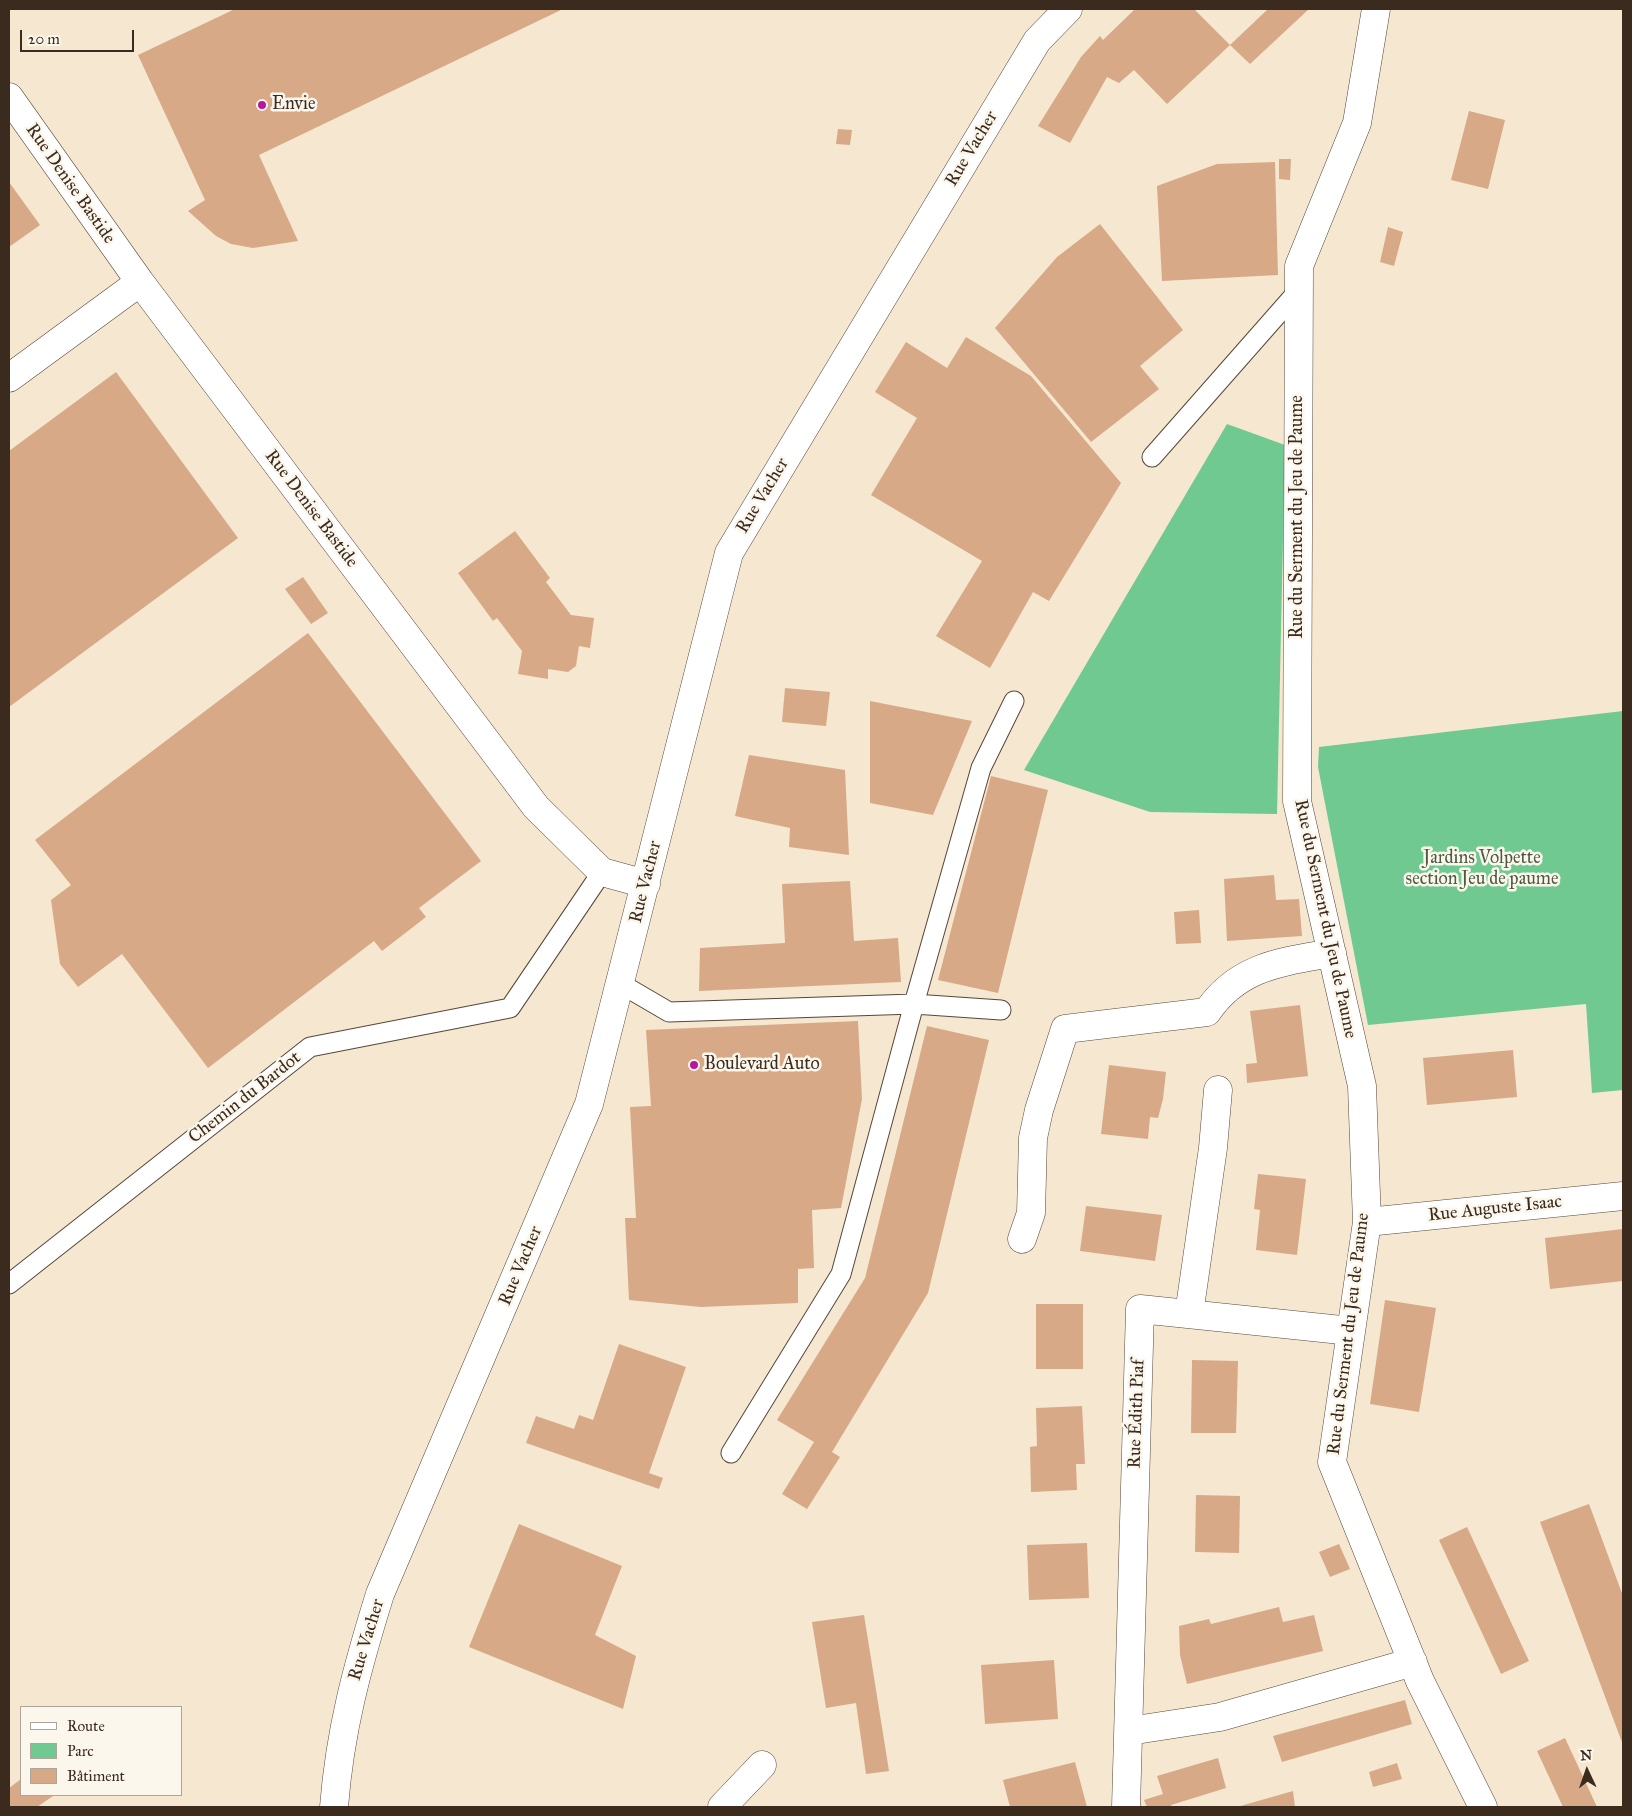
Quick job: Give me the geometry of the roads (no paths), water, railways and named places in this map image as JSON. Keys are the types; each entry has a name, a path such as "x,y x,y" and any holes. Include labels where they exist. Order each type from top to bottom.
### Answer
{"street":[{"name":"Rue Vacher","path":"334,1807 338,1756 356,1670 380,1594 590,1104 729,553 1037,40 1068,9"},
{"name":"Rue du Serment du Jeu de Paume","path":"1376,9 1357,123 1299,266 1297,802 1362,1086 1367,1222 1332,1462 1412,1662 1483,1807"},
{"name":"Rue Denise Bastide","path":"11,105 140,282 536,807 602,872 646,884"},
{"path":"9,378 140,282"},
{"path":"1022,1238 1031,1214 1033,1138 1039,1110 1065,1029 1207,1012 1218,996 1248,973 1278,962 1332,953"},
{"path":"1189,1314 1213,1148 1218,1090"},
{"name":"Rue Auguste Isaac","path":"1367,1222 1623,1196"},
{"name":"Rue Édith Piaf","path":"1126,1807 1140,1309 1351,1331"},
{"path":"1129,1731 1220,1717 1412,1662"},
{"path":"722,1807 762,1765"}],"lane":[{"path":"1152,456 1299,290"},
{"path":"731,1454 841,1274 980,768 1014,701"},
{"name":"Chemin du Bardot","path":"9,1284 310,1046 510,1008 602,872"},
{"path":"620,984 669,1012 914,1004 1001,1010"}],"place":[{"name":"Envie","path":"262,105"},
{"name":"Boulevard Auto","path":"694,1065"}],"park label":[{"name":"Jardins Volpette section Jeu de paume","path":"1482,870"}]}
